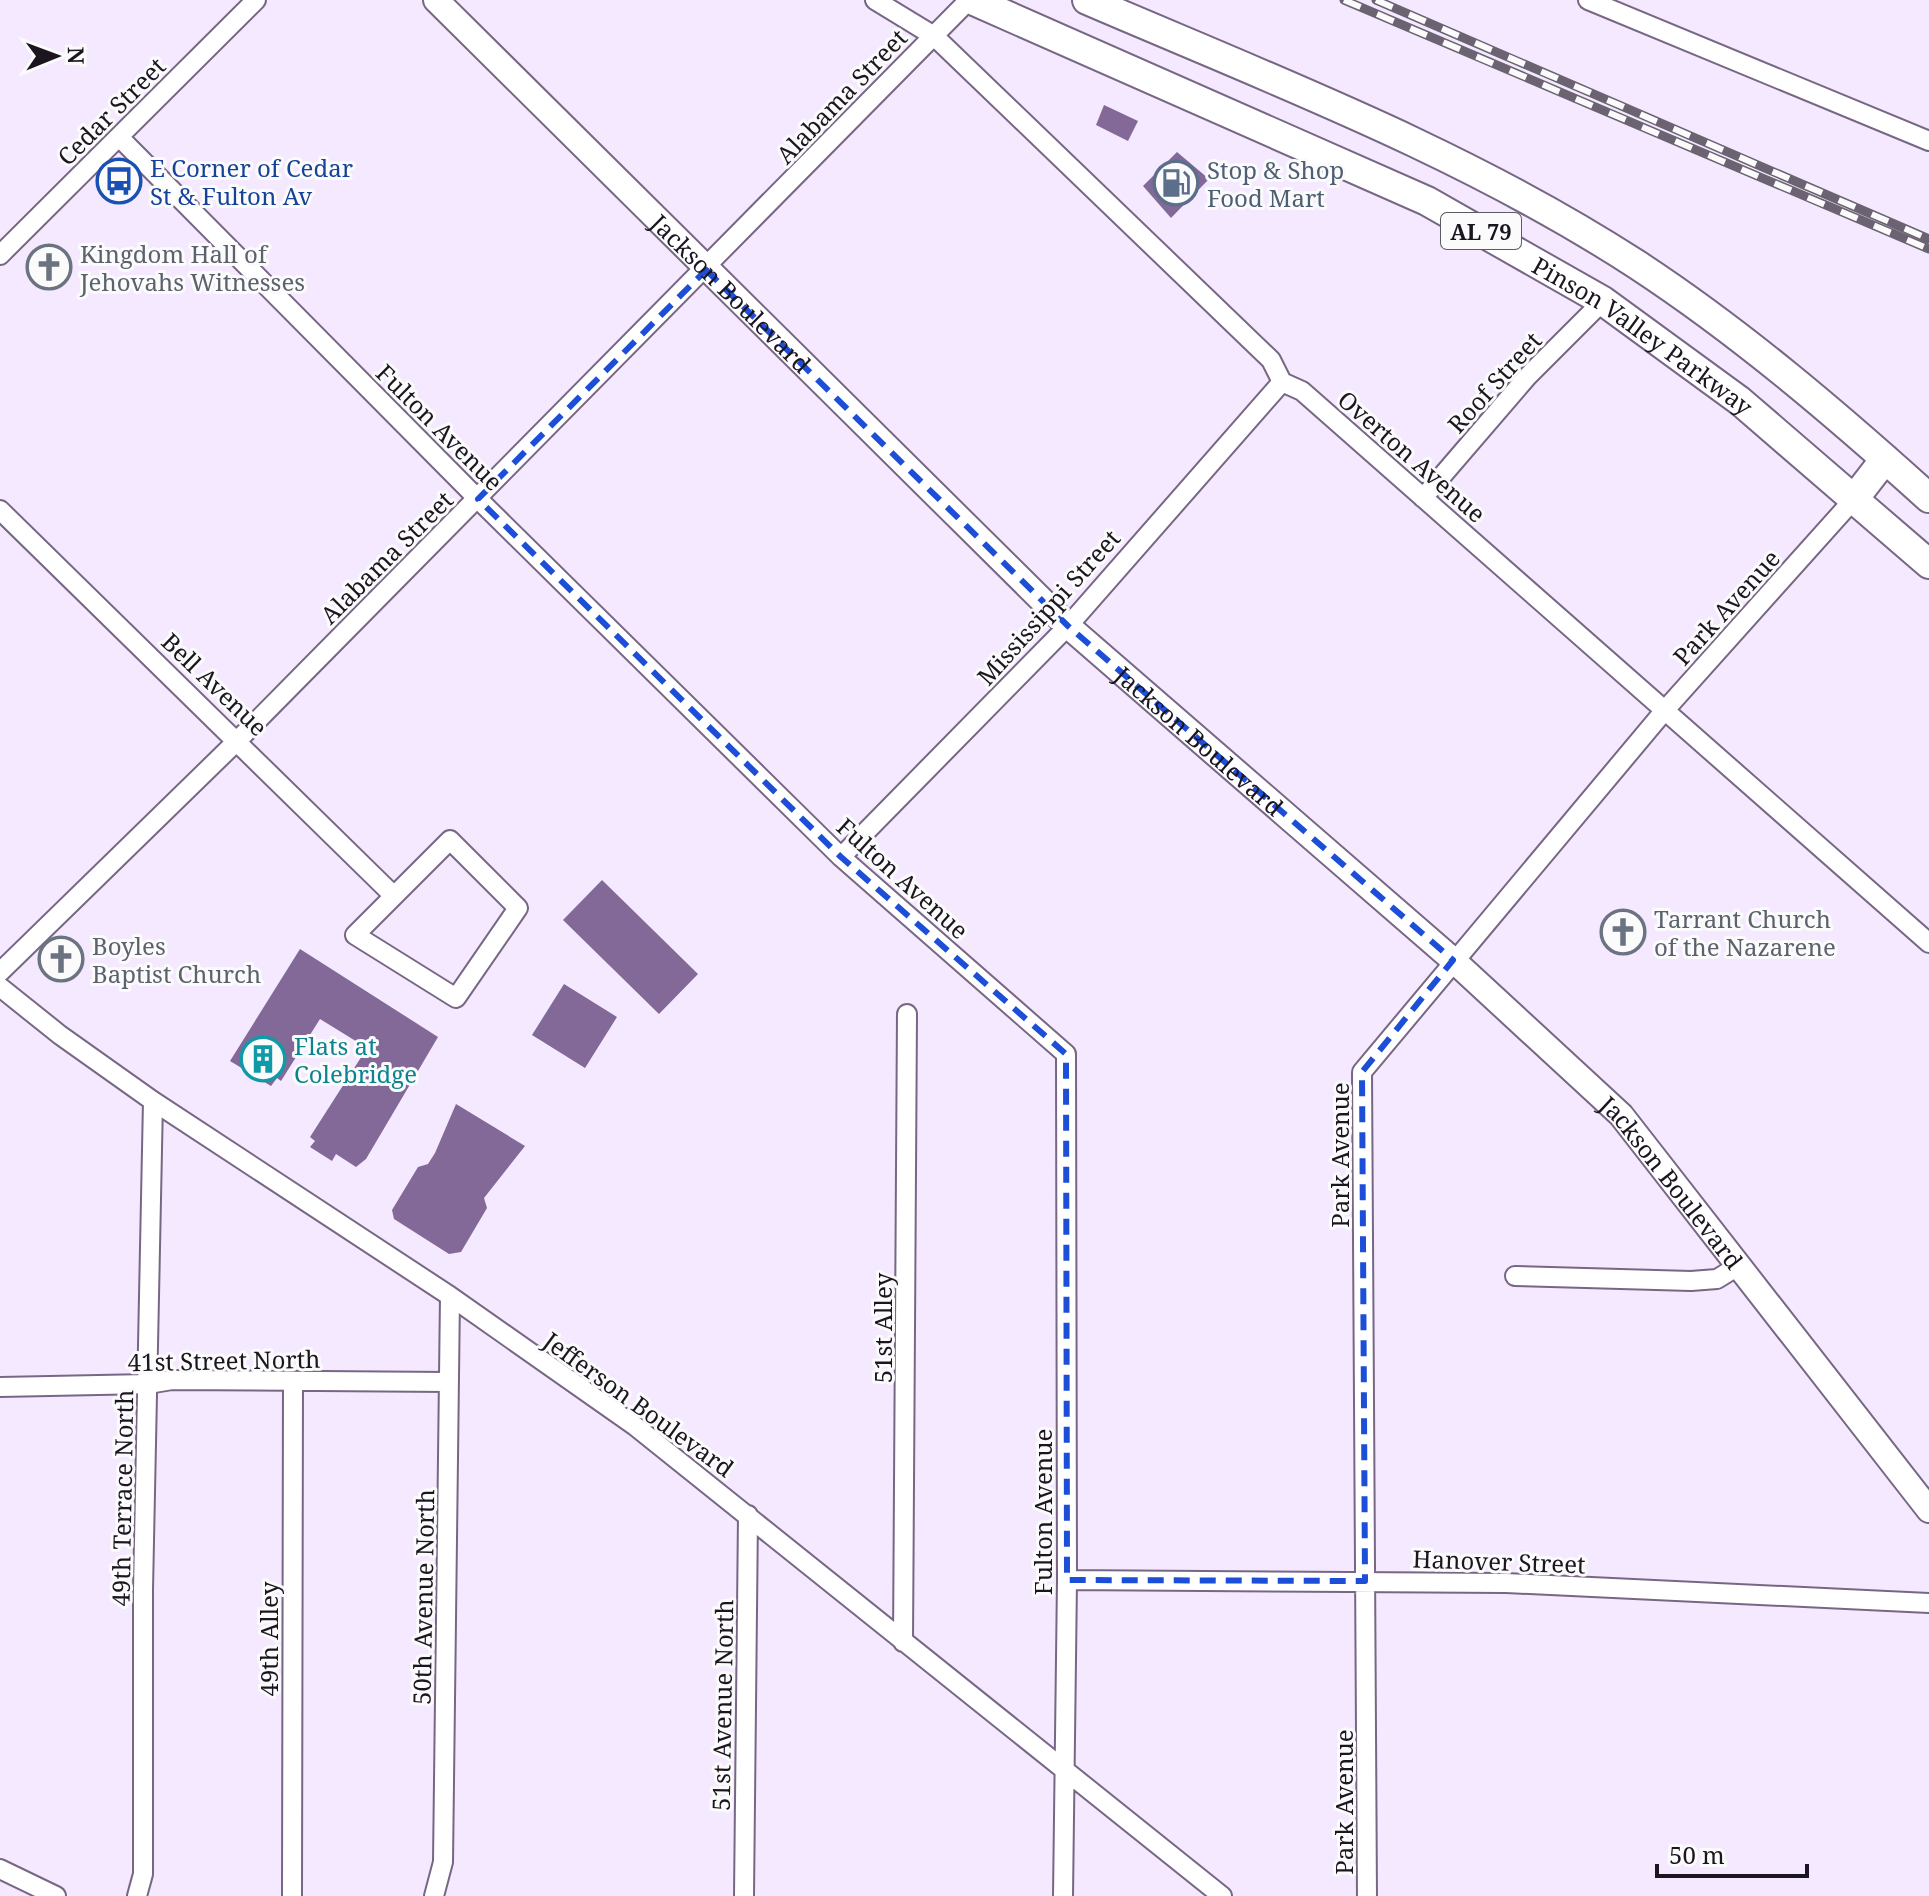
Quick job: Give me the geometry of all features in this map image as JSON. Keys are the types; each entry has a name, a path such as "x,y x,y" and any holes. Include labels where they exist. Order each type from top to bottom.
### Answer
{"main road":[{"name":"Pinson Valley Parkway","path":"970,0 1427,201 1603,301 1740,401 1929,564"},
{"name":"Pinson Valley Parkway","path":"1087,0 1397,135 1543,209 1637,265 1774,365 1929,498"},
{"path":"1854,499 1885,459"}],"street":[{"name":"Cedar Street","path":"0,255 256,0"},
{"name":"Jackson Boulevard","path":"436,0 1068,626 1453,960 1621,1115 1929,1510"},
{"name":"Overton Avenue","path":"875,0 934,36 1271,360 1282,382 1302,391 1929,943"},
{"name":"Alabama Street","path":"0,972 238,740 970,0"},
{"path":"1588,0 1929,141"},
{"name":"Fulton Avenue","path":"119,137 478,499 841,857 1066,1054 1067,1580 1063,1896"},
{"name":"Roof Street","path":"1423,498 1527,377 1603,301"},
{"name":"Mississippi Street","path":"841,857 1068,626 1282,382"},
{"name":"Park Avenue","path":"1367,1896 1362,1072 1665,710 1854,499"},
{"name":"Bell Avenue","path":"0,510 393,895"},
{"path":"450,840 518,908 456,998 355,935 393,895 450,840"},
{"name":"Jefferson Boulevard","path":"0,987 60,1035 153,1101 450,1296 635,1426 1222,1896"},
{"name":"51st Alley","path":"903,1642 907,1014"},
{"name":"49th Terrace North","path":"137,1896 143,1874 153,1101"},
{"path":"1515,1276 1691,1281 1717,1279 1738,1266"},
{"name":"50th Avenue North","path":"434,1896 443,1862 450,1296"},
{"name":"41st Street North","path":"0,1387 148,1384 172,1380 448,1382"},
{"name":"49th Alley","path":"292,1896 293,1383"},
{"name":"51st Avenue North","path":"744,1896 748,1515"},
{"name":"Hanover Street","path":"1067,1580 1506,1583 1929,1603"},
{"path":"0,1869 56,1896"}],"highlighted area":[{"path":"706,270 1068,626 1453,960 1362,1072 1365,1581 1067,1580 1066,1054 841,857 478,499"}],"building":[{"path":"1104,105 1138,121 1128,141 1096,125"},
{"name":"Stop & Shop Food Mart","path":"1177,152 1209,179 1171,218 1143,186"},
{"path":"602,880 698,974 659,1014 563,920"},
{"name":"Flats at Colebridge","path":"300,949 438,1037 366,1159 356,1167 336,1154 332,1161 310,1147 315,1141 310,1137 367,1048 320,1019 281,1081 277,1078 271,1086 230,1061"},
{"path":"564,984 617,1017 585,1068 532,1035"},
{"path":"456,1104 525,1146 484,1198 487,1208 461,1252 449,1254 394,1219 392,1210 418,1167 428,1164 435,1153"}],"railway":[{"path":"1344,0 1929,249"},
{"path":"1376,0 1929,239"}],"place":[{"name":"E Corner of Cedar St & Fulton Av","path":"119,181"},
{"name":"Stop & Shop Food Mart","path":"1176,183"},
{"name":"Kingdom Hall of Jehovahs Witnesses","path":"49,267"},
{"name":"Tarrant Church of the Nazarene","path":"1623,932"},
{"name":"Boyles Baptist Church","path":"61,959"},
{"name":"Flats at Colebridge","path":"263,1059"}]}
